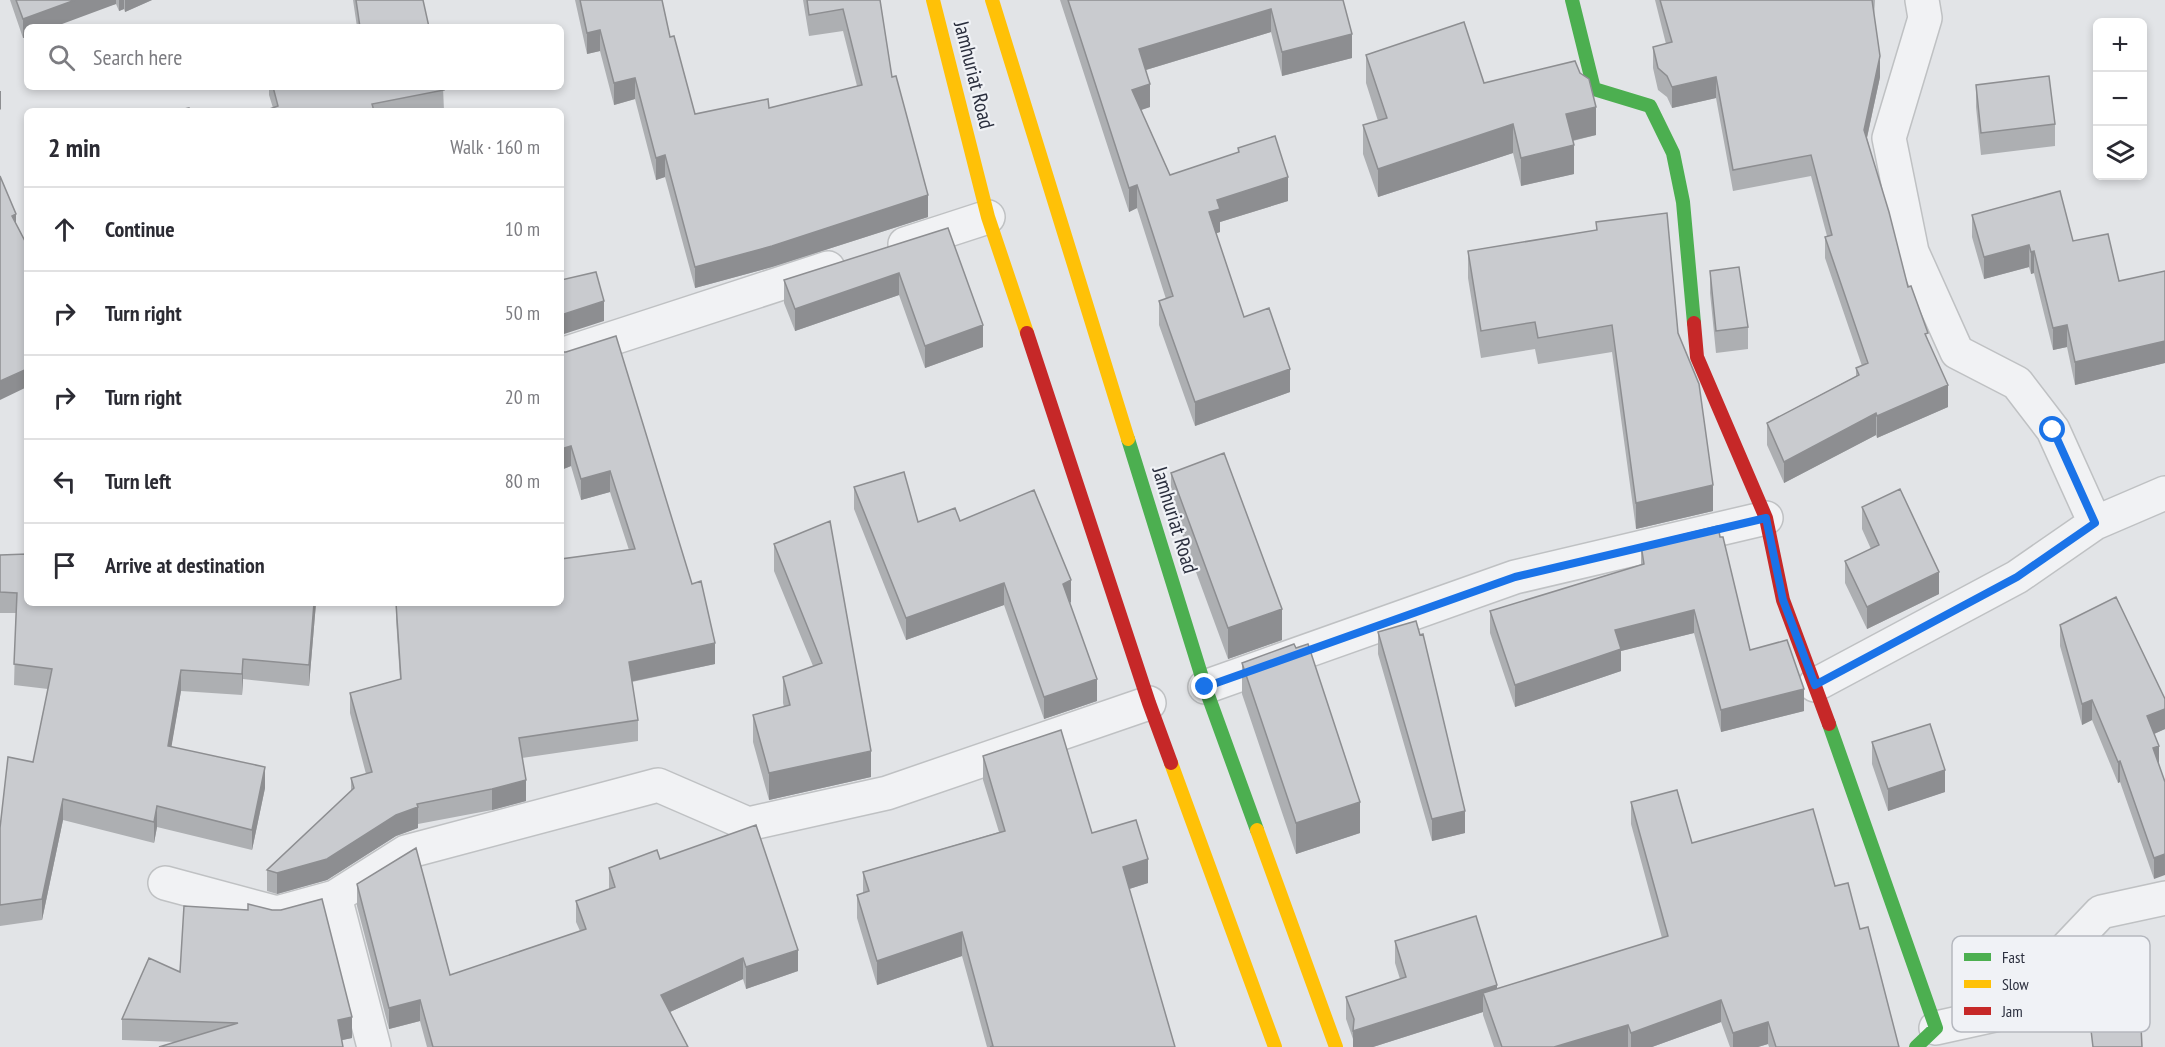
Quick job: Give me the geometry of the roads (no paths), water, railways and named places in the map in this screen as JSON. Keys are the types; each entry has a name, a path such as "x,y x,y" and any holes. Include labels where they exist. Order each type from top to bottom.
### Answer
{"main road":[{"name":"Jamhuriat Road","path":"933,0 988,217 1149,703 1275,1047"},
{"name":"Jamhuriat Road","path":"992,0 1205,687 1336,1047"},
{"path":"1572,0 1594,89 1650,106 1673,153 1683,202 1697,357 1766,518 1783,600 1815,685 1926,1038"}],"street":[{"path":"1922,0 1925,18 1889,138 1912,252 1957,352 2017,383 2053,430 2095,523"},
{"path":"564,354 988,217"},
{"path":"1815,685 2017,577 2095,523 2165,493"},
{"path":"1205,687 1515,577 1766,518"},
{"path":"165,883 277,913 335,897 406,852 658,785 748,824 887,793 1149,703"},
{"path":"335,897 374,1047"},
{"path":"2078,936 2101,912 2165,898"},
{"path":"1926,1038 1952,1031"}]}
